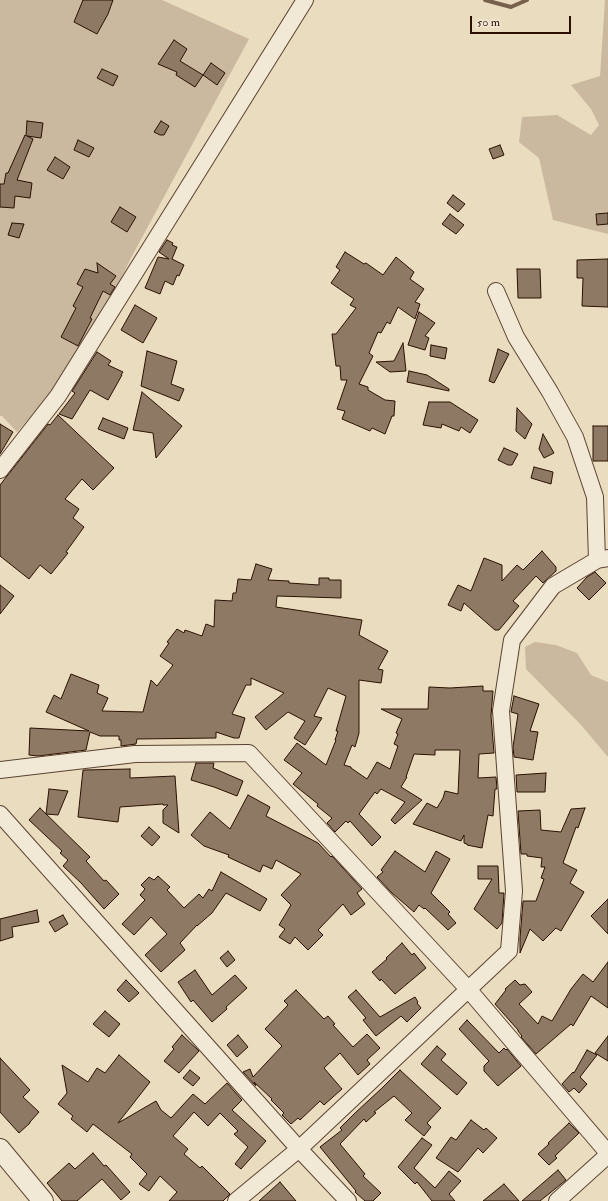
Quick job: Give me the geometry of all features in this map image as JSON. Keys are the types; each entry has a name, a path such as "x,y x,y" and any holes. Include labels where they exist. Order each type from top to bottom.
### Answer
{"street":[{"path":"0,470 58,396 303,3"},
{"path":"236,1201 299,1148 509,951 514,891 501,711 512,640 553,586 603,559 595,497 575,436 516,337 496,291"},
{"path":"0,770 134,754 249,753 468,989 608,1154 557,1201"},
{"path":"0,814 348,1201"},
{"path":"0,1149 43,1201"}],"shaded area":[{"path":"0,0 162,0 249,39 131,258 104,314 58,386 17,432 2,416 0,416"},
{"path":"605,0 608,0 608,234 553,220 539,158 519,142 522,117 557,115 591,135 599,125 591,109 571,85 600,76"},
{"path":"535,642 556,645 577,653 591,675 608,682 608,757 582,726 526,669 525,647"}],"building":[{"path":"83,0 113,0 108,14 97,34 74,22"},
{"path":"174,40 187,49 180,61 203,75 195,87 176,75 177,72 158,64"},
{"path":"211,63 225,73 217,85 203,75"},
{"path":"102,69 118,76 113,86 97,78"},
{"path":"27,121 43,123 41,138 27,136 33,139 17,180 32,183 30,198 15,196 14,208 0,207 0,184 4,184 6,173 8,173 25,135 26,136"},
{"path":"161,121 169,126 164,135 154,132"},
{"path":"78,140 94,148 89,157 74,150"},
{"path":"500,145 504,155 493,159 489,149"},
{"path":"55,157 70,167 63,179 47,170"},
{"path":"453,195 465,204 458,212 447,203"},
{"path":"120,207 136,217 127,232 111,222"},
{"path":"608,213 608,224 597,225 596,214"},
{"path":"450,214 464,225 456,234 442,224"},
{"path":"12,223 24,224 19,238 8,235"},
{"path":"167,240 173,243 172,245 177,247 172,259 184,265 179,276 177,275 173,285 165,281 160,294 145,288 158,257 169,259 159,252"},
{"path":"345,252 364,264 366,263 383,275 396,257 414,272 410,279 424,289 415,302 420,304 415,319 398,307 390,324 387,322 381,333 378,332 369,353 373,356 359,384 368,387 368,390 385,400 395,401 394,416 392,416 385,434 372,428 370,431 342,419 345,411 337,409 347,380 341,380 340,366 336,366 332,334 336,334 356,308 350,305 354,299 331,283 340,270 336,267"},
{"path":"608,259 608,307 582,306 583,278 577,278 577,260"},
{"path":"97,263 116,276 110,284 115,287 110,295 103,291 90,318 92,319 78,346 61,337 76,308 73,306 83,287 77,284 85,269 98,273"},
{"path":"517,269 540,269 541,298 518,298"},
{"path":"135,305 157,318 143,343 121,330"},
{"path":"419,312 435,323 425,336 429,338 425,350 408,345"},
{"path":"403,343 406,371 390,372 376,362 394,361"},
{"path":"431,345 447,348 445,359 430,356"},
{"path":"498,349 509,354 494,383 489,381"},
{"path":"147,351 177,361 171,384 184,389 179,401 141,386"},
{"path":"97,352 111,361 108,365 123,372 108,400 90,390 72,419 59,414 75,393 72,391"},
{"path":"409,371 427,375 449,389 449,391 407,382"},
{"path":"142,392 182,426 156,458 153,433 133,430"},
{"path":"429,402 450,402 478,420 470,433 461,427 459,431 442,424 441,428 423,425"},
{"path":"517,408 532,424 525,439 516,431"},
{"path":"58,415 114,468 93,490 82,479 65,499 79,509 73,518 84,527 66,552 68,553 51,574 40,565 29,579 0,556 0,485 48,424 50,425"},
{"path":"103,418 128,428 124,439 98,429"},
{"path":"0,424 13,432 0,454"},
{"path":"593,426 608,426 608,461 593,461"},
{"path":"543,434 554,453 544,458 539,449"},
{"path":"504,448 518,454 512,465 508,465 498,460"},
{"path":"534,467 553,472 551,484 531,478"},
{"path":"542,551 556,567 556,571 543,583 536,576 513,601 519,606 499,630 495,630 464,603 461,611 448,605 458,585 471,591 484,558 502,565 502,581 517,565 523,570"},
{"path":"256,564 272,569 268,580 319,585 319,578 341,580 341,598 277,596 276,607 362,620 359,635 388,651 378,669 383,670 381,683 359,680 359,733 355,747 352,745 344,765 351,767 367,779 377,762 390,769 398,746 394,744 398,734 396,733 402,719 381,709 428,709 429,687 450,688 483,686 483,691 493,691 491,716 494,753 479,754 478,778 496,777 497,789 495,789 493,816 488,815 482,848 464,843 464,835 461,841 413,824 427,803 437,808 445,791 458,794 460,750 435,750 435,755 414,754 407,777 401,787 422,800 395,824 391,820 405,802 381,789 377,794 375,792 359,814 381,837 372,846 350,821 348,823 346,821 335,832 327,823 332,818 317,806 318,804 293,784 302,773 284,760 297,743 326,765 336,740 338,731 336,731 346,696 328,688 314,716 322,718 305,745 294,738 305,721 288,712 266,730 255,717 284,693 251,678 251,685 246,685 232,714 245,718 239,738 234,738 216,732 216,738 137,739 136,744 121,746 119,736 100,736 90,732 86,750 38,756 29,755 30,728 89,731 46,712 54,695 61,699 71,674 99,685 97,693 108,698 102,711 143,712 151,680 157,686 173,665 160,656 169,643 167,642 177,629 184,633 185,630 202,636 206,624 214,627 215,600 232,601 233,593 236,593 238,579 251,580"},
{"path":"595,572 606,583 589,600 577,588 587,577"},
{"path":"0,585 14,596 0,614"},
{"path":"514,696 539,704 530,731 538,732 533,760 514,757 513,747 518,714 511,712"},
{"path":"196,763 214,763 213,768 243,781 237,796 191,780"},
{"path":"130,769 130,778 175,776 179,833 163,823 163,810 168,805 163,804 120,807 118,822 78,817 83,770"},
{"path":"546,773 545,792 517,792 516,775"},
{"path":"49,789 68,791 58,815 46,814"},
{"path":"248,795 270,807 266,816 318,843 362,889 357,893 365,904 351,915 343,904 318,930 323,935 308,950 295,937 290,944 279,937 285,929 279,925 291,905 281,895 301,874 276,860 272,869 263,865 260,872 228,857 229,855 204,846 191,835 210,812 230,829"},
{"path":"40,808 90,857 86,861 104,881 106,880 119,894 104,909 81,883 63,866 68,860 60,853 62,851 29,820"},
{"path":"585,808 578,828 576,827 563,863 577,870 570,883 584,892 561,931 556,928 543,941 530,929 520,953 523,901 536,901 544,879 541,878 545,867 541,867 542,858 521,854 518,811 540,810 541,830 561,832 571,809"},
{"path":"149,827 160,837 152,846 141,836"},
{"path":"395,851 425,872 436,851 450,859 431,893 450,912 448,914 456,923 448,930 425,908 424,909 419,905 414,912 392,893 377,877 383,872 381,870"},
{"path":"478,866 498,866 499,893 504,893 502,923 497,929 474,909 492,879 478,879"},
{"path":"221,872 267,899 260,911 226,893 212,913 197,925 180,943 185,950 161,972 145,955 167,934 151,917 134,935 122,924 145,900 140,895 145,889 141,885 149,877 154,880 158,876 170,887 167,890 184,908 199,894 203,898 209,889 212,891"},
{"path":"608,899 608,934 591,916"},
{"path":"37,910 39,922 12,927 13,937 0,941 0,919"},
{"path":"63,915 68,924 55,932 49,922"},
{"path":"402,943 412,955 414,953 426,968 395,994 372,972"},
{"path":"228,951 235,960 227,967 220,958"},
{"path":"608,962 608,1008 591,996 573,1026 571,1024 536,1054 521,1037 522,1036 518,1030 495,1004 506,990 505,989 515,980 520,985 525,984 532,992 519,1004 538,1024 542,1016 552,1021 571,989 583,974 593,982"},
{"path":"195,970 212,995 235,975 247,988 212,1022 193,1000 191,1002 178,982"},
{"path":"126,980 139,993 129,1002 117,990"},
{"path":"296,990 324,1019 328,1016 335,1024 333,1025 353,1047 367,1034 380,1048 367,1060 370,1064 358,1075 340,1053 324,1068 342,1089 324,1105 320,1101 300,1120 298,1118 291,1124 282,1115 284,1113 271,1100 272,1099 254,1082 256,1086 243,1072 250,1069 253,1077 282,1046 265,1029 288,1005 284,1001"},
{"path":"356,990 380,1017 415,997 421,1008 407,1022 401,1016 376,1036 363,1020 366,1018 348,997"},
{"path":"105,1011 120,1024 109,1037 93,1024"},
{"path":"467,1020 499,1053 504,1048 506,1050 507,1049 521,1066 498,1086 484,1071 484,1066 489,1061 459,1029"},
{"path":"182,1035 199,1051 179,1073 164,1061 174,1049 172,1047"},
{"path":"238,1035 248,1047 237,1057 227,1045"},
{"path":"608,1036 608,1061 595,1053"},
{"path":"437,1046 446,1054 441,1060 467,1083 457,1095 421,1064"},
{"path":"587,1050 597,1055 580,1077 587,1084 579,1093 574,1088 569,1092 562,1084 573,1072 574,1073"},
{"path":"119,1055 150,1082 118,1123 156,1101 161,1110 171,1118 193,1094 205,1104 227,1083 242,1100 232,1110 266,1141 241,1169 235,1164 248,1147 234,1134 238,1131 220,1113 208,1126 194,1112 173,1136 188,1149 184,1154 200,1168 202,1166 230,1194 223,1201 169,1201 177,1192 160,1176 149,1191 139,1184 147,1174 130,1157 132,1154 93,1124 87,1132 71,1119 73,1116 58,1104 67,1093 62,1065 88,1082 97,1068 105,1073"},
{"path":"0,1058 30,1090 23,1097 39,1112 19,1133 0,1112"},
{"path":"190,1070 200,1078 193,1086 183,1078"},
{"path":"400,1070 441,1108 427,1123 431,1127 424,1136 405,1120 412,1113 394,1096 374,1112 376,1113 366,1122 364,1119 340,1144 365,1174 363,1176 381,1193 373,1201 365,1201 355,1192 356,1191 320,1147 342,1130 340,1128"},
{"path":"471,1120 484,1130 486,1128 497,1138 483,1153 478,1148 458,1172 436,1158 451,1137 456,1140"},
{"path":"569,1123 579,1133 555,1156 557,1158 549,1165 538,1154"},
{"path":"422,1138 432,1145 414,1168 435,1188 449,1171 461,1181 449,1194 455,1201 432,1201 417,1182 415,1184 398,1167"},
{"path":"93,1153 130,1192 121,1200 102,1179 77,1201 62,1201 47,1183 69,1163 75,1169"},
{"path":"558,1170 566,1180 540,1201 522,1201"},
{"path":"280,1182 296,1201 259,1201"},
{"path":"504,1184 519,1201 483,1201"}],"waterway":[{"path":"485,0 511,7 527,0"}]}
